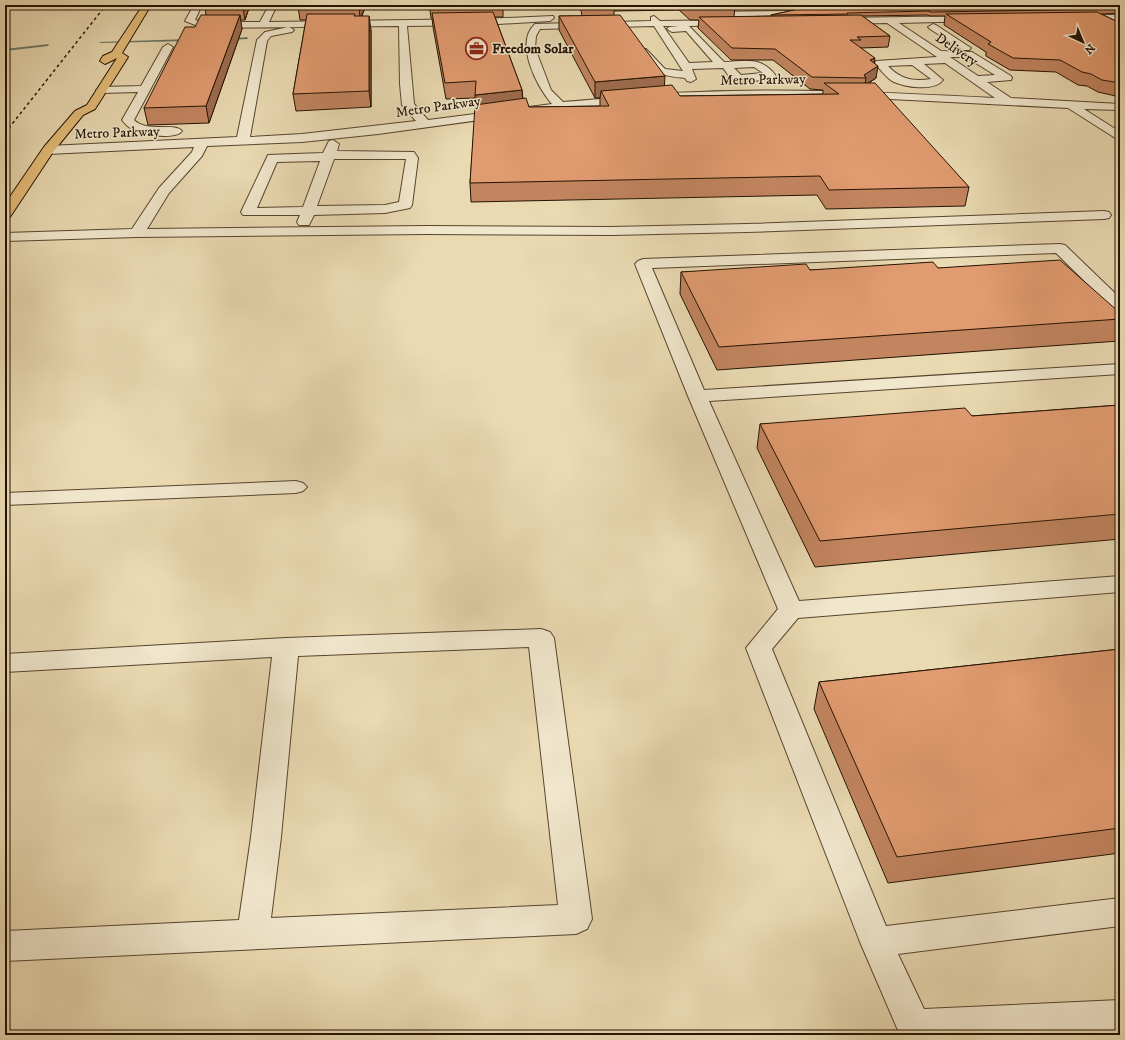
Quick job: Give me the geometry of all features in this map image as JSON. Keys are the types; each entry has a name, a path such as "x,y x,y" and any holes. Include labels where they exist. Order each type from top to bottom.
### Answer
{"main road":[{"path":"99,70 107,58 116,54 147,5"},
{"path":"5,214 78,107 91,107 123,57 116,54"}],"street":[{"path":"198,5 190,21 193,23 399,25"},
{"path":"263,24 273,5"},
{"path":"527,12 537,22 624,24 794,14 796,12 789,5"},
{"path":"399,11 399,25 408,105 424,123"},
{"path":"1068,18 1120,18"},
{"path":"825,21 983,19"},
{"name":"Delivery","path":"889,20 1009,102"},
{"path":"242,140 241,127 262,40 268,34 296,30 399,25 537,22 657,23 687,25 801,21"},
{"path":"537,22 533,32 530,48 546,90 560,106"},
{"path":"657,23 688,71 698,95"},
{"path":"624,24 658,70 663,73 688,71 724,65 687,25"},
{"path":"933,26 944,35 966,48"},
{"path":"912,36 944,35"},
{"path":"672,45 703,44"},
{"path":"168,46 128,120 130,123 152,131 191,130"},
{"path":"915,62 968,54 1007,78 975,79"},
{"path":"101,90 144,89"},
{"name":"Metro Parkway","path":"48,150 202,144 242,140 334,135 560,106 698,95 863,95 1120,107"},
{"path":"1071,105 1120,137"},
{"path":"300,232 329,156 334,135"},
{"path":"137,234 164,191 198,153 202,144"},
{"path":"410,155 412,158 405,204 385,209 248,212 272,158 329,156 410,155"},
{"path":"5,238 137,234 740,228 1104,215"},
{"path":"790,610 697,396 643,264 1060,248 1120,307"},
{"path":"697,396 1120,369"},
{"path":"5,499 296,487"},
{"path":"1120,584 790,610 759,648 876,942 916,1031 1120,1017"},
{"path":"5,663 286,647 541,638 576,919 5,946"},
{"path":"253,935 266,837 286,647"},
{"path":"876,942 1120,912"}],"building":[{"path":"206,5 243,5 243,7 205,7"},
{"path":"298,5 359,5 298,6"},
{"path":"583,5 613,5 614,7 584,7"},
{"path":"690,5 735,5 691,6"},
{"path":"817,5 1120,5 1120,9 928,11 771,15"},
{"path":"493,12 522,90 475,95 476,81 445,83 432,13"},
{"path":"1097,12 1120,23 1120,83 1102,80 1091,74 1082,72 1060,60 1013,58 988,44 991,42 946,14"},
{"path":"307,14 355,14 354,16 369,16 369,91 293,94"},
{"path":"201,15 240,15 206,106 144,108 185,27 195,27"},
{"path":"620,15 665,76 595,82 559,16"},
{"path":"861,15 890,36 857,37 861,40 850,40 875,58 870,60 878,66 864,75 866,78 812,77 775,49 732,48 699,17"},
{"path":"824,83 875,83 969,187 829,190 820,176 470,183 475,105 526,98 529,107 609,106 601,91 672,85 680,96 839,94"},
{"path":"1060,260 1120,313 1120,319 719,347 681,272 806,264 810,270 933,262 938,268"},
{"path":"1120,405 1120,514 820,541 760,424 965,408 972,416"},
{"path":"1120,649 1120,828 897,857 819,682"}],"waterway":[{"path":"228,39 247,38"},
{"path":"101,42 189,40"},
{"path":"5,50 48,45"}],"railway":[{"path":"5,133 106,5"}],"place":[{"name":"Freedom Solar","path":"477,48"}]}
